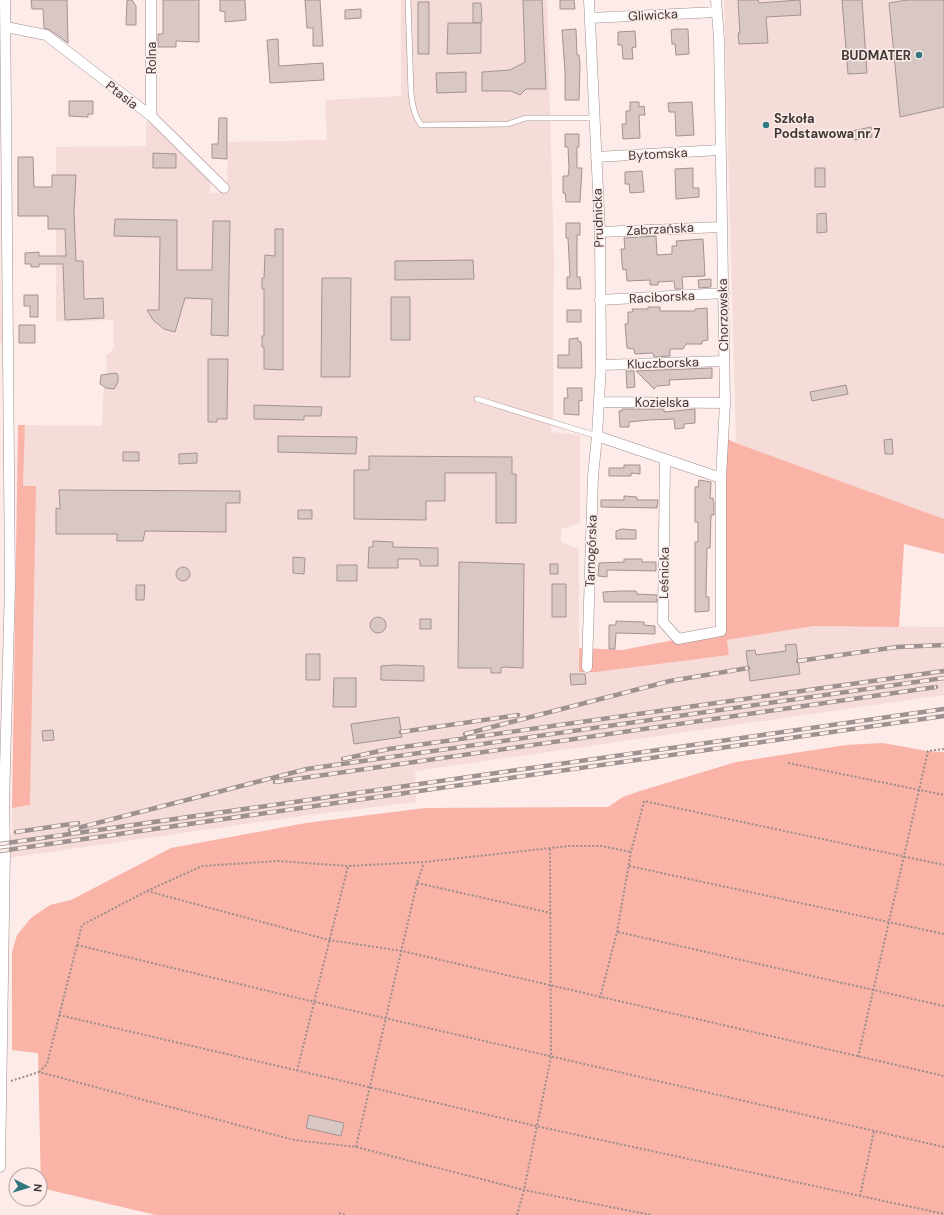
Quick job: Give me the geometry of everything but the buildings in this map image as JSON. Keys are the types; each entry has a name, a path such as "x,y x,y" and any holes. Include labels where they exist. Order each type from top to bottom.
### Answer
{"street":[{"path":"0,1167 3,713 10,586 5,0"},
{"name":"Rolna","path":"151,0 151,116"},
{"name":"Prudnicka","path":"589,0 600,232 601,365 598,436"},
{"name":"Chorzowska","path":"716,0 724,293 724,402 721,478 721,631"},
{"name":"Gliwicka","path":"590,18 717,12"},
{"name":"Ptasia","path":"6,27 46,35 151,116 224,188"},
{"name":"Bytomska","path":"596,157 720,150"},
{"name":"Zabrzańska","path":"600,232 721,227"},
{"name":"Raciborska","path":"600,300 724,293"},
{"name":"Kluczborska","path":"601,365 724,361"},
{"name":"Kozielska","path":"600,402 724,402"},
{"path":"598,436 721,478"},
{"name":"Tarnogórska","path":"587,667 592,476 598,436"},
{"name":"Leśnicka","path":"665,459 663,622 678,639 721,631"}],"lane":[{"path":"408,0 412,106 416,119 421,125 508,124 526,118 595,118"},
{"path":"477,399 598,436"}],"path":[{"path":"858,1057 928,751 944,749"},
{"path":"788,763 944,795"},
{"path":"600,998 617,932 631,852 644,801 944,864"},
{"path":"1,1084 39,1072 47,1064 82,925 147,891 202,866 278,861 348,866 424,862 550,847 600,846 631,852"},
{"path":"517,1215 524,1190 551,1057 552,987 550,847"},
{"path":"356,1147 417,883 424,862"},
{"path":"297,1071 348,866"},
{"path":"629,866 944,934"},
{"path":"417,883 551,913"},
{"path":"147,891 329,940 402,951 552,987 944,1076"},
{"path":"617,932 944,1006"},
{"path":"77,945 386,1019 944,1147"},
{"path":"59,1016 536,1126 944,1214"},
{"path":"39,1072 294,1140 356,1147 524,1190 651,1215"},
{"path":"860,1196 874,1131"},
{"path":"339,1213 346,1215"}],"shaded area":[{"path":"401,0 547,0 554,258 553,417 551,432 580,435 580,523 561,529 561,542 579,549 579,672 596,672 729,655 727,640 814,626 944,627 944,695 415,771 416,802 294,817 0,859 0,837 12,835 12,808 30,805 35,486 23,486 25,425 102,426 103,396 107,370 106,355 110,353 114,347 113,320 56,322 56,147 146,146 146,122 153,124 211,181 210,193 218,193 227,181 228,142 327,140 325,100 401,96"},
{"path":"724,0 944,0 944,519 736,443"},
{"path":"0,244 2,341 0,344"},
{"path":"18,425 25,425 23,486 36,486 30,805 12,808"},
{"path":"723,437 944,519 944,554 904,544 899,627 814,626 727,640 729,655 596,672 579,672 579,648 622,650 721,631"},
{"path":"883,743 927,751 944,752 944,1215 156,1215 48,1190 48,1167 41,1167 38,1053 12,1050 12,952 17,935 31,918 50,905 71,900 171,848 306,823 425,808 608,807 623,797 640,791 736,762 846,745"}],"railway":[{"path":"798,661 897,647 944,645"},
{"path":"465,734 670,681 748,668"},
{"path":"343,759 389,749 944,671"},
{"path":"70,830 307,769 944,678"},
{"path":"275,782 936,687"},
{"path":"0,844 944,709"},
{"path":"401,732 518,715"},
{"path":"0,851 944,716"},
{"path":"16,832 78,823"}],"place":[{"name":"BUDMATER","path":"919,55"},
{"name":"Szkoła Podstawowa nr 7","path":"766,125"}]}
